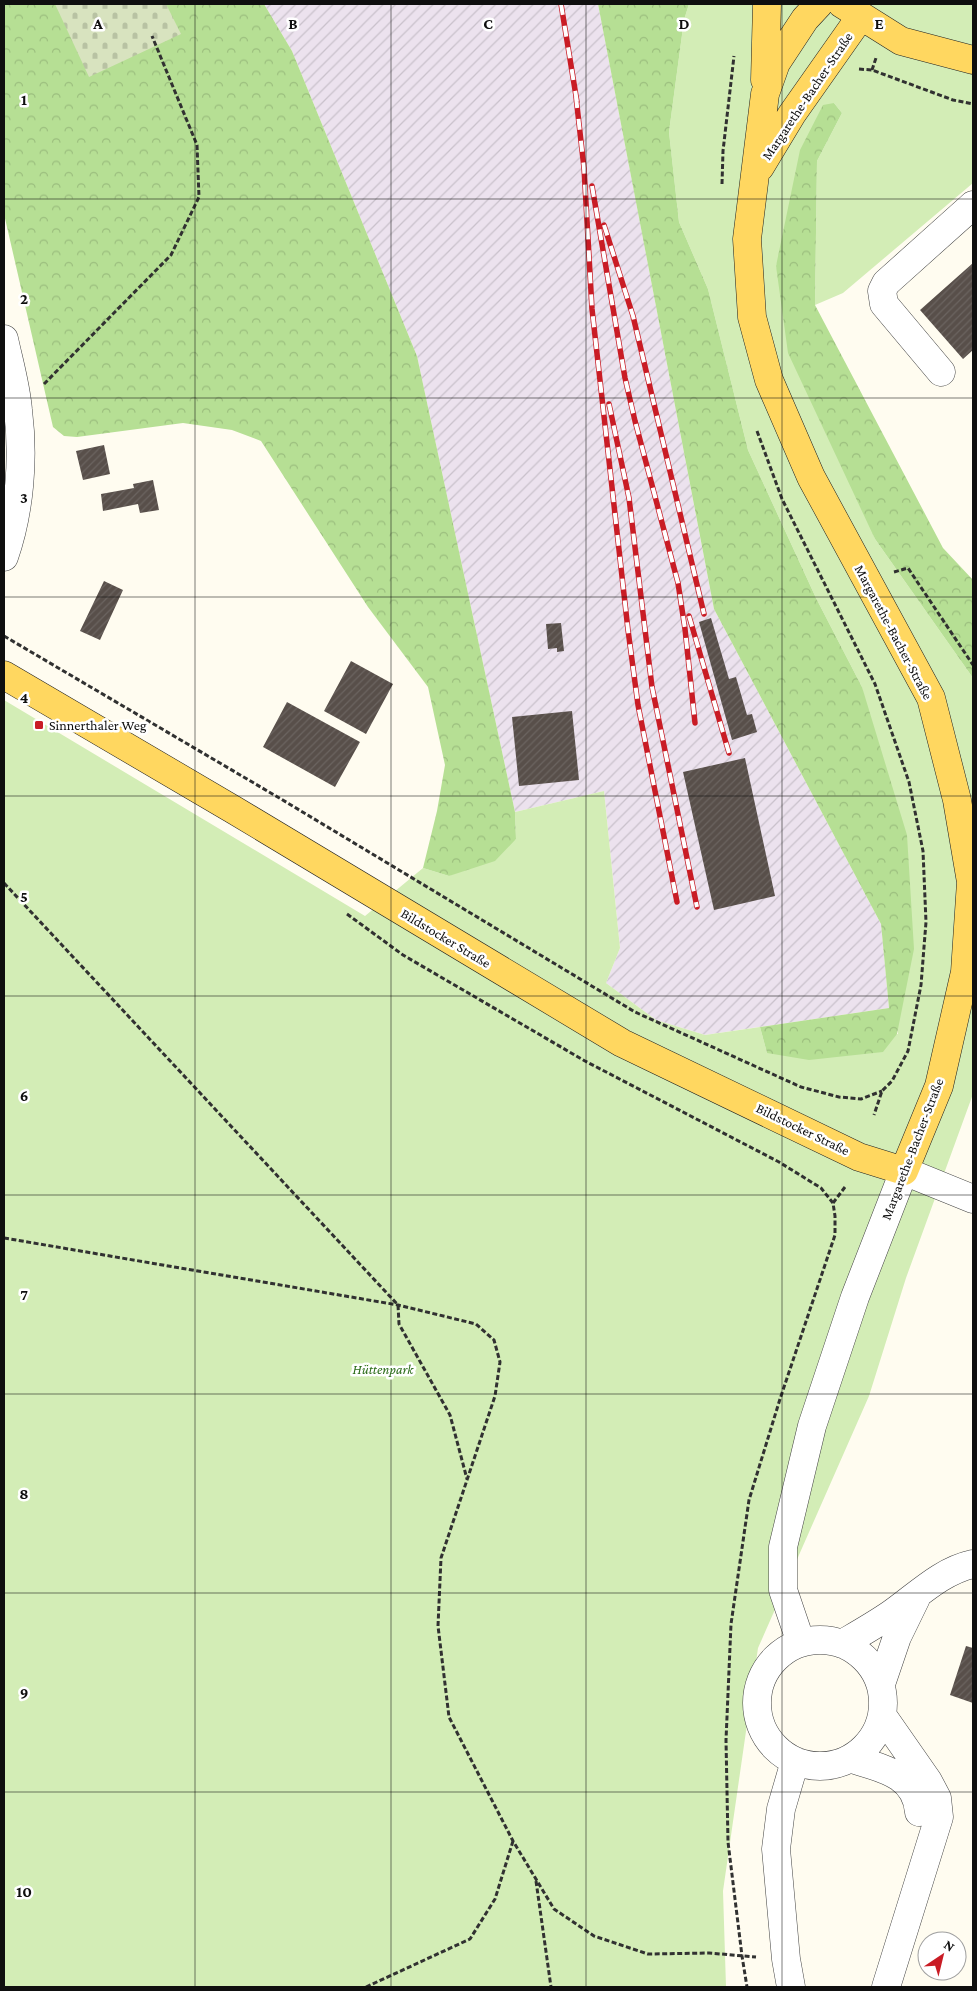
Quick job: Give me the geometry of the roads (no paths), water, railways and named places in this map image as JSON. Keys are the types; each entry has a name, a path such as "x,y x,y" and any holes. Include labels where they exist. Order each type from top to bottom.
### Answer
{"main road":[{"path":"765,94 767,4"},
{"name":"Margarethe-Bacher-Straße","path":"819,4 805,19 776,63 765,94 747,239 752,317 767,371 811,476 931,698 954,784 971,882 965,972 941,1076 904,1171"},
{"path":"851,10 901,41 973,60"},
{"name":"Margarethe-Bacher-Straße","path":"755,176 851,10"},
{"name":"Bildstocker Straße","path":"4,675 234,810 622,1043 859,1157 904,1171"}],"street":[{"path":"941,372 884,304 882,291 886,283 973,205"},
{"path":"4,339 18,409 22,461 10,540 4,556"},
{"path":"904,1171 973,1199"},
{"name":"Margarethe-Bacher-Straße","path":"801,1644 784,1590 783,1547 812,1426 855,1297 904,1171"},
{"path":"842,1644 880,1621 942,1576 957,1568 973,1564"},
{"path":"881,1684 897,1637 918,1594"},
{"path":"821,1640 842,1644 853,1649 866,1659 876,1672 881,1684 884,1704 882,1715 875,1736 865,1749 852,1759 836,1765 819,1767 803,1765 774,1748 765,1734 759,1719 756,1703 759,1686 766,1671 776,1658 789,1648 821,1640"},
{"path":"882,1715 928,1781 937,1798 939,1818 886,1987"},
{"path":"852,1759 887,1769 900,1776 916,1797 920,1820 869,1987"},
{"path":"791,1987 786,1959 776,1849 781,1809 795,1761"}],"railway":[{"path":"561,4 577,102"},
{"path":"576,97 584,168 592,309 628,630 638,705 677,902"},
{"path":"592,186 625,378 678,583 695,723"},
{"path":"604,225 633,316 704,614"},
{"path":"609,404 629,498 652,687 697,907"},
{"path":"689,616 729,753"}],"place":[{"name":"Sinnerthaler Weg","path":"39,725"}],"park label":[{"name":"Hüttenpark","path":"383,1369"}]}
